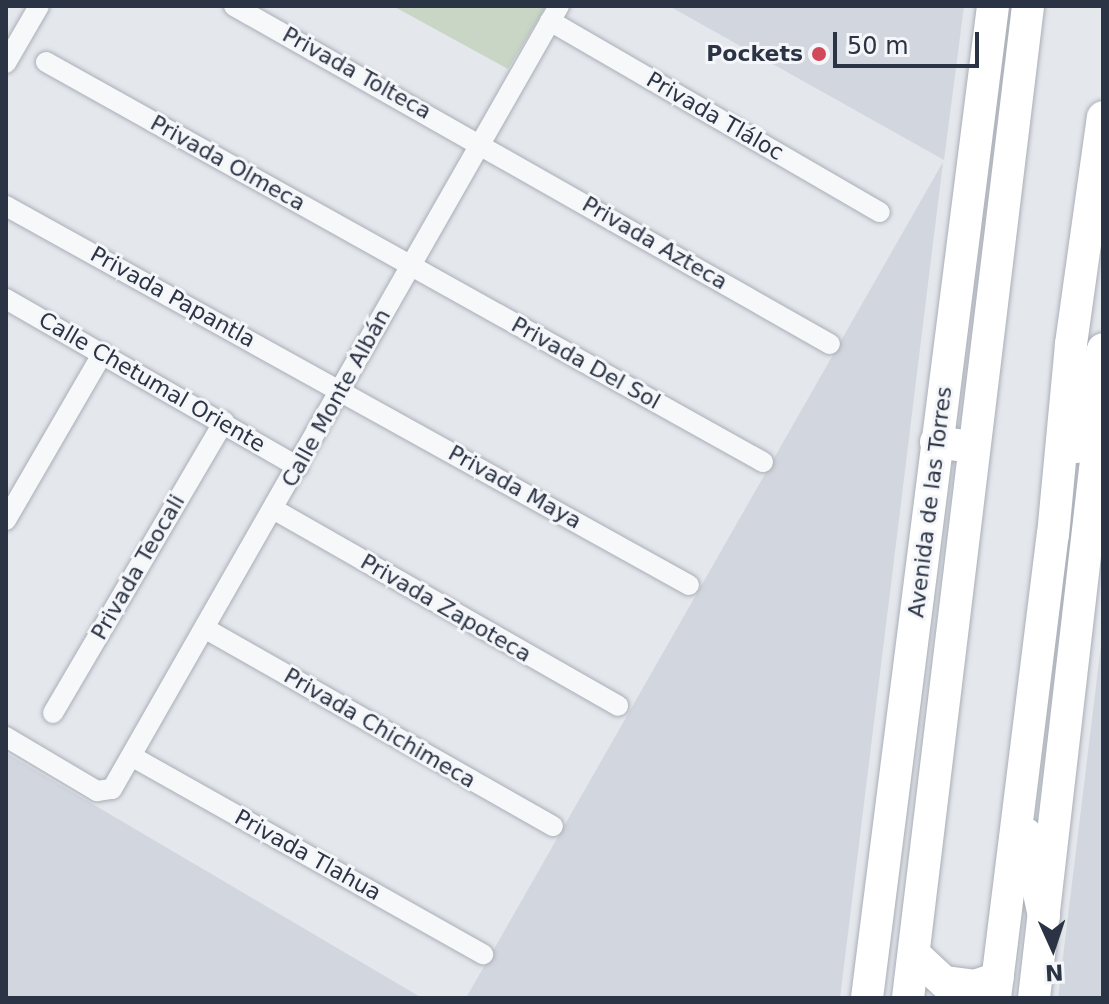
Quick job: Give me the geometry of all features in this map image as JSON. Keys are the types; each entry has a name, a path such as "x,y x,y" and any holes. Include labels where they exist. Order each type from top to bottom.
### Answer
{"main road":[{"name":"Avenida de las Torres","path":"867,998 993,6"},
{"name":"Avenida de las Torres","path":"908,998 1028,6"},
{"path":"915,955 944,982 996,988 1021,812 1071,344 1103,117"},
{"path":"1053,535 1103,349"},
{"path":"1034,998 1103,400"},
{"path":"936,442 973,447"},
{"path":"1021,812 1044,916"}],"street":[{"path":"6,63 12,40 39,6"},
{"name":"Privada Tolteca","path":"234,6 480,141"},
{"name":"Calle Monte Albán","path":"6,737 97,791 112,789 275,510 409,264 554,13"},
{"name":"Privada Tláloc","path":"554,13 880,212"},
{"name":"Privada Olmeca","path":"46,62 409,264"},
{"name":"Privada Azteca","path":"480,141 830,344"},
{"name":"Privada Papantla","path":"6,206 340,389"},
{"name":"Privada Del Sol","path":"409,264 763,462"},
{"name":"Calle Chetumal Oriente","path":"6,299 298,467"},
{"path":"6,520 103,353"},
{"name":"Privada Maya","path":"340,389 689,585"},
{"name":"Privada Teocali","path":"53,713 224,422"},
{"name":"Privada Zapoteca","path":"275,510 618,706"},
{"name":"Privada Chichimeca","path":"206,629 553,826"},
{"name":"Privada Tlahua","path":"133,757 483,954"}],"shaded area":[{"path":"669,6 964,6 944,160"},
{"path":"943,162 840,998 466,998"},
{"path":"1103,629 1103,998 1058,998"},
{"path":"6,753 422,998 6,998"}],"green space":[{"path":"393,6 546,6 508,69"}],"place":[{"name":"Pockets","path":"819,54"}]}
